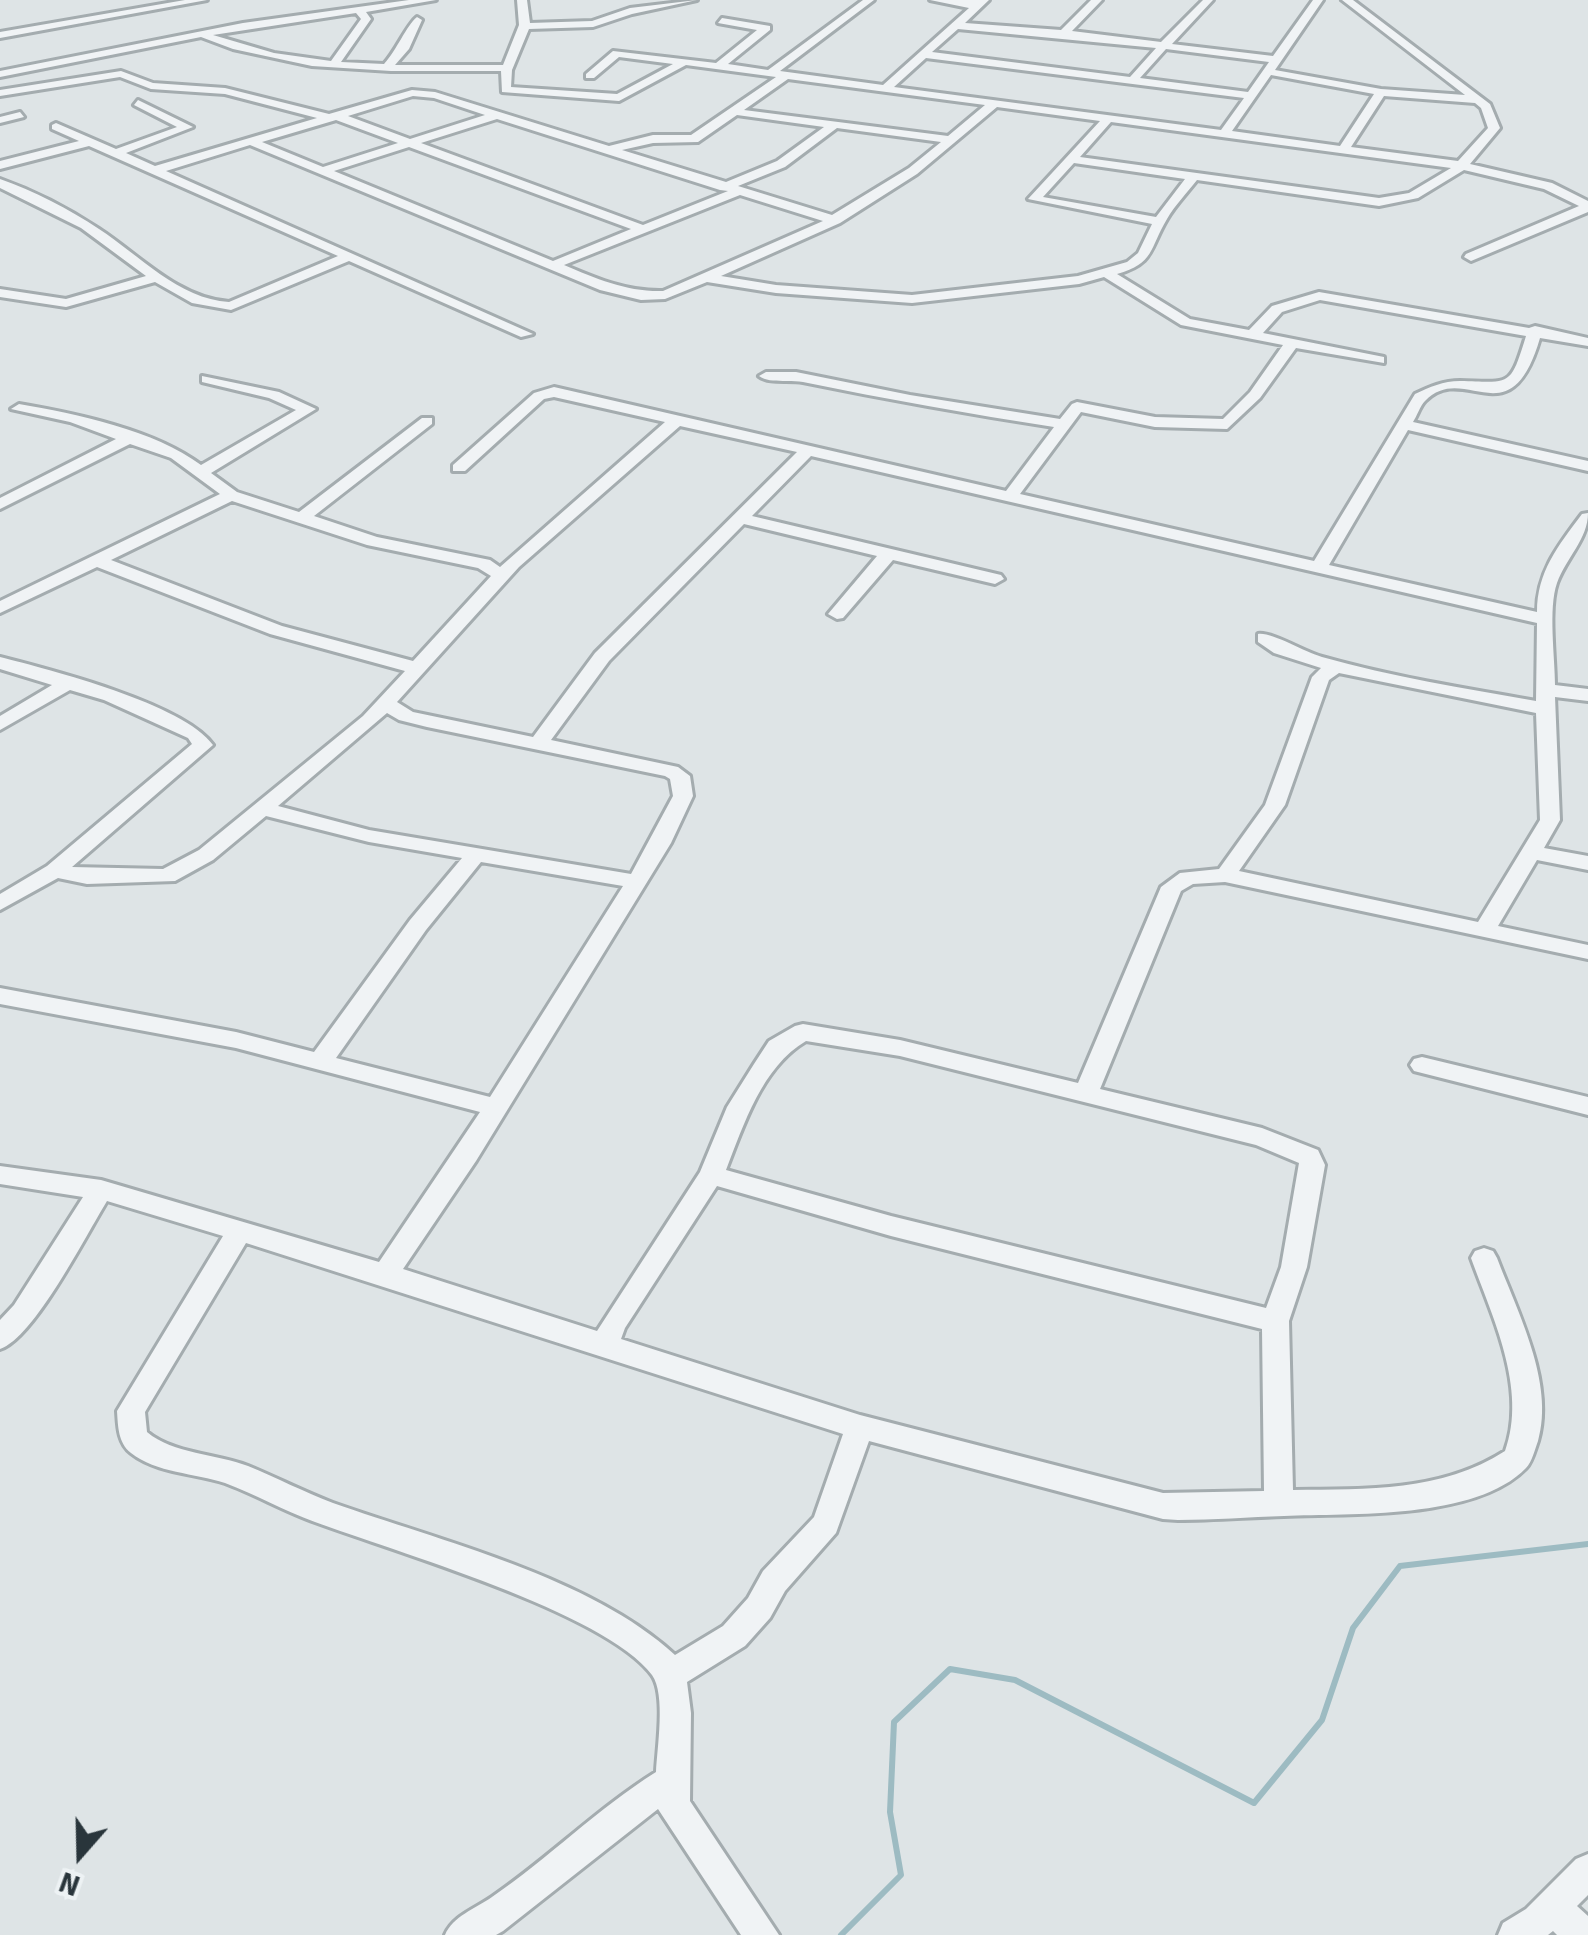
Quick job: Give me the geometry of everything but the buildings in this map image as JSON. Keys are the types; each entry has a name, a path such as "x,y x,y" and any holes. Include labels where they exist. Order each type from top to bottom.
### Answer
{"street":[{"path":"124,0 134,10"},
{"path":"0,36 202,0"},
{"path":"306,0 316,14"},
{"path":"0,74 201,34 423,0"},
{"path":"522,0 525,26 506,68 506,90 610,100 634,92 684,62"},
{"path":"525,26 593,24 630,11 692,0"},
{"path":"771,73 868,0"},
{"path":"935,0 981,3"},
{"path":"1064,33 1098,0"},
{"path":"1134,78 1158,47 1191,21 1208,0"},
{"path":"1225,134 1318,0"},
{"path":"1068,160 1385,202 1465,166 1494,128 1492,116 1478,100 1346,0"},
{"path":"885,89 981,3"},
{"path":"336,62 366,19 359,10"},
{"path":"388,66 404,49 418,20"},
{"path":"718,67 766,28 722,21"},
{"path":"593,24 608,36 617,53"},
{"path":"953,26 1064,33 1273,66 1381,92 1478,100"},
{"path":"38,27 83,56"},
{"path":"201,34 247,52 336,62 506,68"},
{"path":"590,76 617,53 787,75 1465,166 1548,186 1588,206"},
{"path":"923,54 1253,96"},
{"path":"0,93 121,74 151,86 225,90 334,117 645,230"},
{"path":"608,150 652,139 694,139 787,75"},
{"path":"1345,148 1381,92"},
{"path":"155,170 412,93 434,95 835,220"},
{"path":"116,154 187,127 138,103"},
{"path":"252,142 641,296 665,295 711,279 835,220 913,171 995,103"},
{"path":"737,112 952,140"},
{"path":"0,120 20,114"},
{"path":"326,170 497,115"},
{"path":"1108,119 1034,199 1159,221"},
{"path":"556,264 645,230 782,164 834,125"},
{"path":"56,127 526,334"},
{"path":"0,165 88,143"},
{"path":"711,279 776,289 912,299 1106,274 1132,265 1144,254 1159,221 1193,177"},
{"path":"0,184 96,232 156,276 226,307 347,257"},
{"path":"1470,257 1588,206"},
{"path":"1106,274 1168,307 1179,319 1251,337 1379,360"},
{"path":"0,293 66,303 156,276"},
{"path":"1251,337 1278,308 1320,296 1588,342"},
{"path":"1320,566 1402,424 1427,392 1448,387 1496,389 1516,384 1523,374 1535,330"},
{"path":"1011,495 1072,410 1085,407 1176,424 1232,422 1292,345"},
{"path":"766,376 796,376 910,400 1063,424"},
{"path":"201,472 308,409 246,387 206,379"},
{"path":"459,468 548,392 1544,618"},
{"path":"20,409 72,418 177,455 231,495 373,541 499,567"},
{"path":"55,871 87,877 167,876 206,854 370,720 499,567 677,420"},
{"path":"303,517 427,421"},
{"path":"1402,424 1588,466"},
{"path":"0,504 126,439"},
{"path":"539,743 602,657 809,449"},
{"path":"0,608 231,495"},
{"path":"741,518 995,579"},
{"path":"1485,929 1550,820 1544,618 1555,564 1586,522"},
{"path":"837,614 889,552"},
{"path":"97,561 276,630 416,668"},
{"path":"1264,638 1274,649 1334,668 1545,699 1588,695"},
{"path":"0,663 70,682 195,734 203,746 55,871 0,903"},
{"path":"1225,875 1275,805 1322,677 1334,668"},
{"path":"0,724 70,682"},
{"path":"385,703 406,716"},
{"path":"370,720 406,716 680,776 683,796 637,882 493,1106 467,1154 385,1274"},
{"path":"260,808 319,825 475,856 637,882"},
{"path":"1533,853 1588,863"},
{"path":"320,1062 418,924 475,856"},
{"path":"1086,1094 1172,887 1188,878 1225,875 1588,952"},
{"path":"0,996 158,1023 493,1106"},
{"path":"606,1345 612,1325 711,1176 739,1108 778,1046 803,1032 900,1048 1262,1137 1309,1157 1312,1165 1294,1267 1276,1321 1279,1504"},
{"path":"1422,1065 1588,1106"},
{"path":"0,1175 101,1190 385,1274 860,1427 1162,1506 1279,1504 1442,1494 1504,1470 1523,1449 1525,1419 1515,1335 1484,1258"},
{"path":"711,1176 891,1226 1276,1321"},
{"path":"0,1338 24,1313 101,1190"},
{"path":"239,1232 131,1411 132,1433 139,1443 172,1458 229,1472 295,1502 574,1607 647,1648 669,1676 675,1714 669,1783 674,1807 694,1842 762,1935"},
{"path":"669,1676 734,1636 759,1608 774,1580 817,1536 826,1524 860,1427"},
{"path":"462,1935 519,1903 613,1822 669,1783"},
{"path":"1514,1935 1552,1907 1588,1871"},
{"path":"1552,1907 1583,1935"}],"waterway":[{"path":"841,1935 901,1875 890,1812 894,1722 950,1669 1015,1680 1254,1803 1322,1720 1353,1628 1400,1566 1588,1544"}]}
